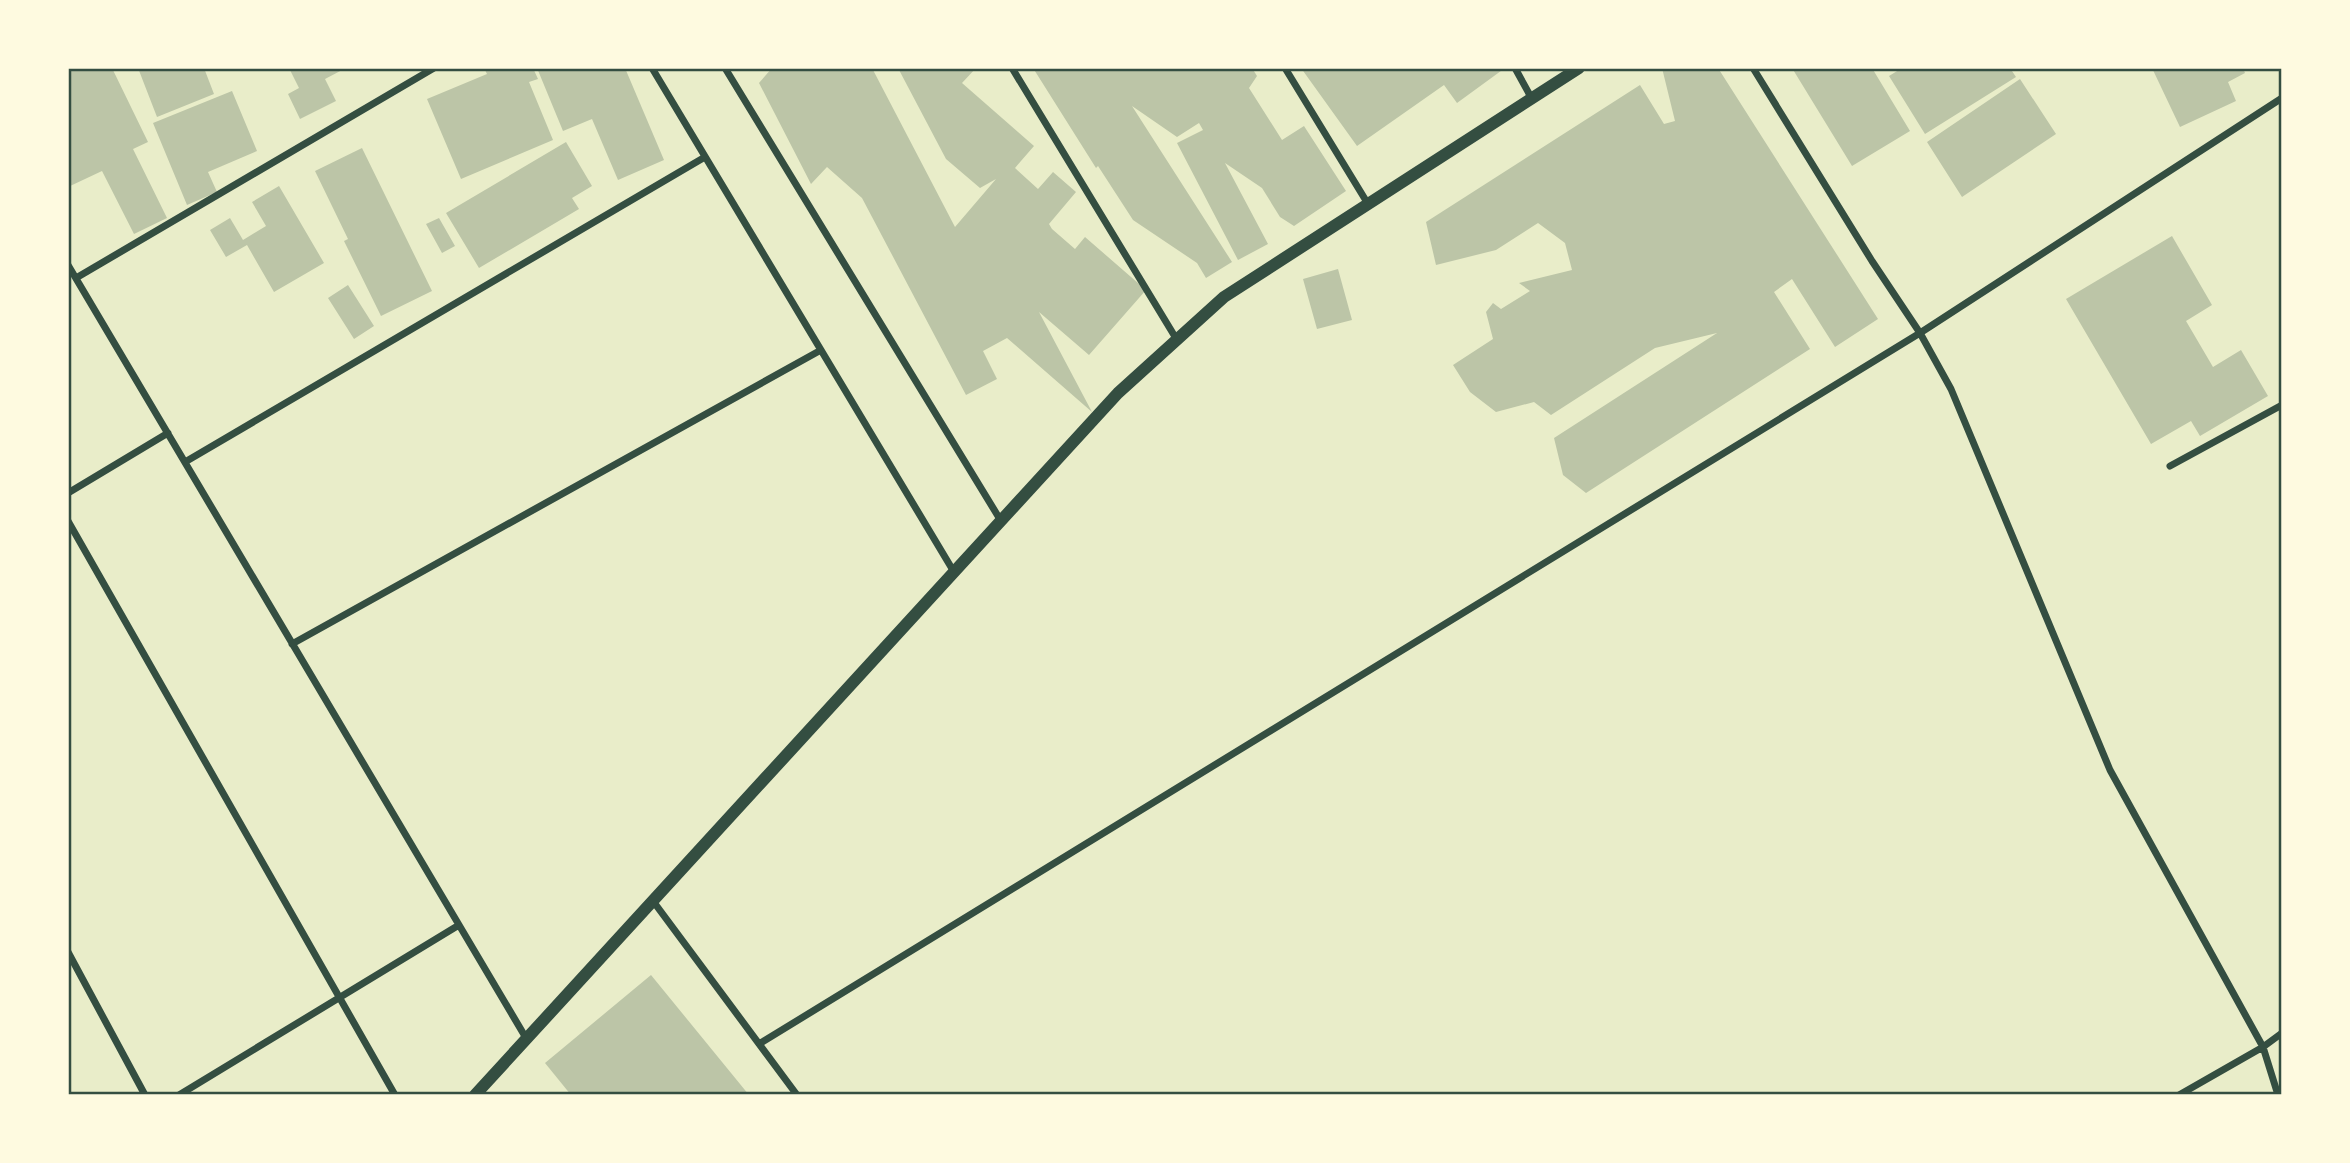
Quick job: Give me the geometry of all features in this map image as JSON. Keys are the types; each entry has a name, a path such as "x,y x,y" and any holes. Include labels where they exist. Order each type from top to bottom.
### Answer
{"street":[{"path":"76,278 434,68"},
{"path":"652,68 954,572"},
{"path":"725,68 1001,521"},
{"path":"1012,68 1177,340"},
{"path":"1285,68 1368,204"},
{"path":"1515,68 1532,99"},
{"path":"475,1095 1118,393 1224,297 1580,68"},
{"path":"1753,68 1872,261 1920,333 1951,389 2110,770 2263,1047 2278,1095"},
{"path":"759,1044 1920,333 2282,98"},
{"path":"185,462 705,157"},
{"path":"68,265 526,1038"},
{"path":"292,644 821,350"},
{"path":"2170,466 2282,405"},
{"path":"68,492 168,433"},
{"path":"68,521 395,1095"},
{"path":"653,901 797,1095"},
{"path":"179,1095 459,925"},
{"path":"68,952 145,1095"},
{"path":"2179,1095 2263,1047 2282,1033"}],"building":[{"path":"68,68 112,68 148,142 133,149 167,218 134,234 102,171 68,187"},
{"path":"138,68 204,68 214,94 157,117"},
{"path":"289,68 346,68 325,79 336,101 300,119 288,94 299,88"},
{"path":"484,68 533,68 538,79 529,82 553,140 461,179 427,99 487,74"},
{"path":"537,68 625,68 664,160 618,180 592,119 563,131"},
{"path":"772,68 872,68 955,227 996,179 980,188 946,159 898,68 976,68 962,83 1034,146 1015,168 1038,189 1053,172 1076,192 1049,224 1052,229 1075,249 1085,237 1146,290 1089,355 1039,312 1092,412 1007,338 983,351 997,379 966,395 862,198 827,167 811,184 759,83"},
{"path":"1033,68 1252,68 1257,76 1249,88 1282,140 1304,126 1346,191 1294,226 1280,217 1262,188 1225,163 1268,244 1238,260 1177,143 1203,130 1199,123 1177,137 1132,106 1232,262 1206,278 1197,263 1133,220 1098,166 1096,168"},
{"path":"1301,68 1505,68 1457,103 1444,85 1357,146"},
{"path":"1662,68 1718,68 1878,319 1835,347 1792,279 1774,292 1810,349 1586,493 1563,475 1554,438 1717,333 1655,348 1551,415 1534,402 1496,412 1470,392 1453,365 1493,339 1486,312 1493,303 1501,309 1530,291 1519,283 1572,270 1565,243 1538,223 1496,250 1436,265 1426,222 1640,85 1664,124 1675,121"},
{"path":"1792,68 1872,68 1910,131 1852,166"},
{"path":"1902,68 2010,68 2016,77 1925,134 1889,76"},
{"path":"2152,68 2243,68 2245,73 2228,82 2236,101 2180,127"},
{"path":"2020,79 2056,134 1962,197 1927,142"},
{"path":"232,91 257,151 208,172 217,192 187,205 153,123"},
{"path":"566,142 592,186 572,198 579,209 479,268 446,213"},
{"path":"362,148 432,291 381,316 344,241 348,239 315,171"},
{"path":"279,186 324,263 274,292 247,245 226,257 210,230 230,218 243,240 266,226 252,202"},
{"path":"439,218 455,246 442,253 426,224"},
{"path":"2172,236 2212,305 2186,321 2213,367 2241,350 2268,396 2200,436 2191,421 2151,444 2066,299"},
{"path":"1338,269 1352,320 1317,329 1303,279"},
{"path":"348,285 374,326 354,339 328,298"},
{"path":"651,975 749,1095 571,1095 545,1063"}]}
